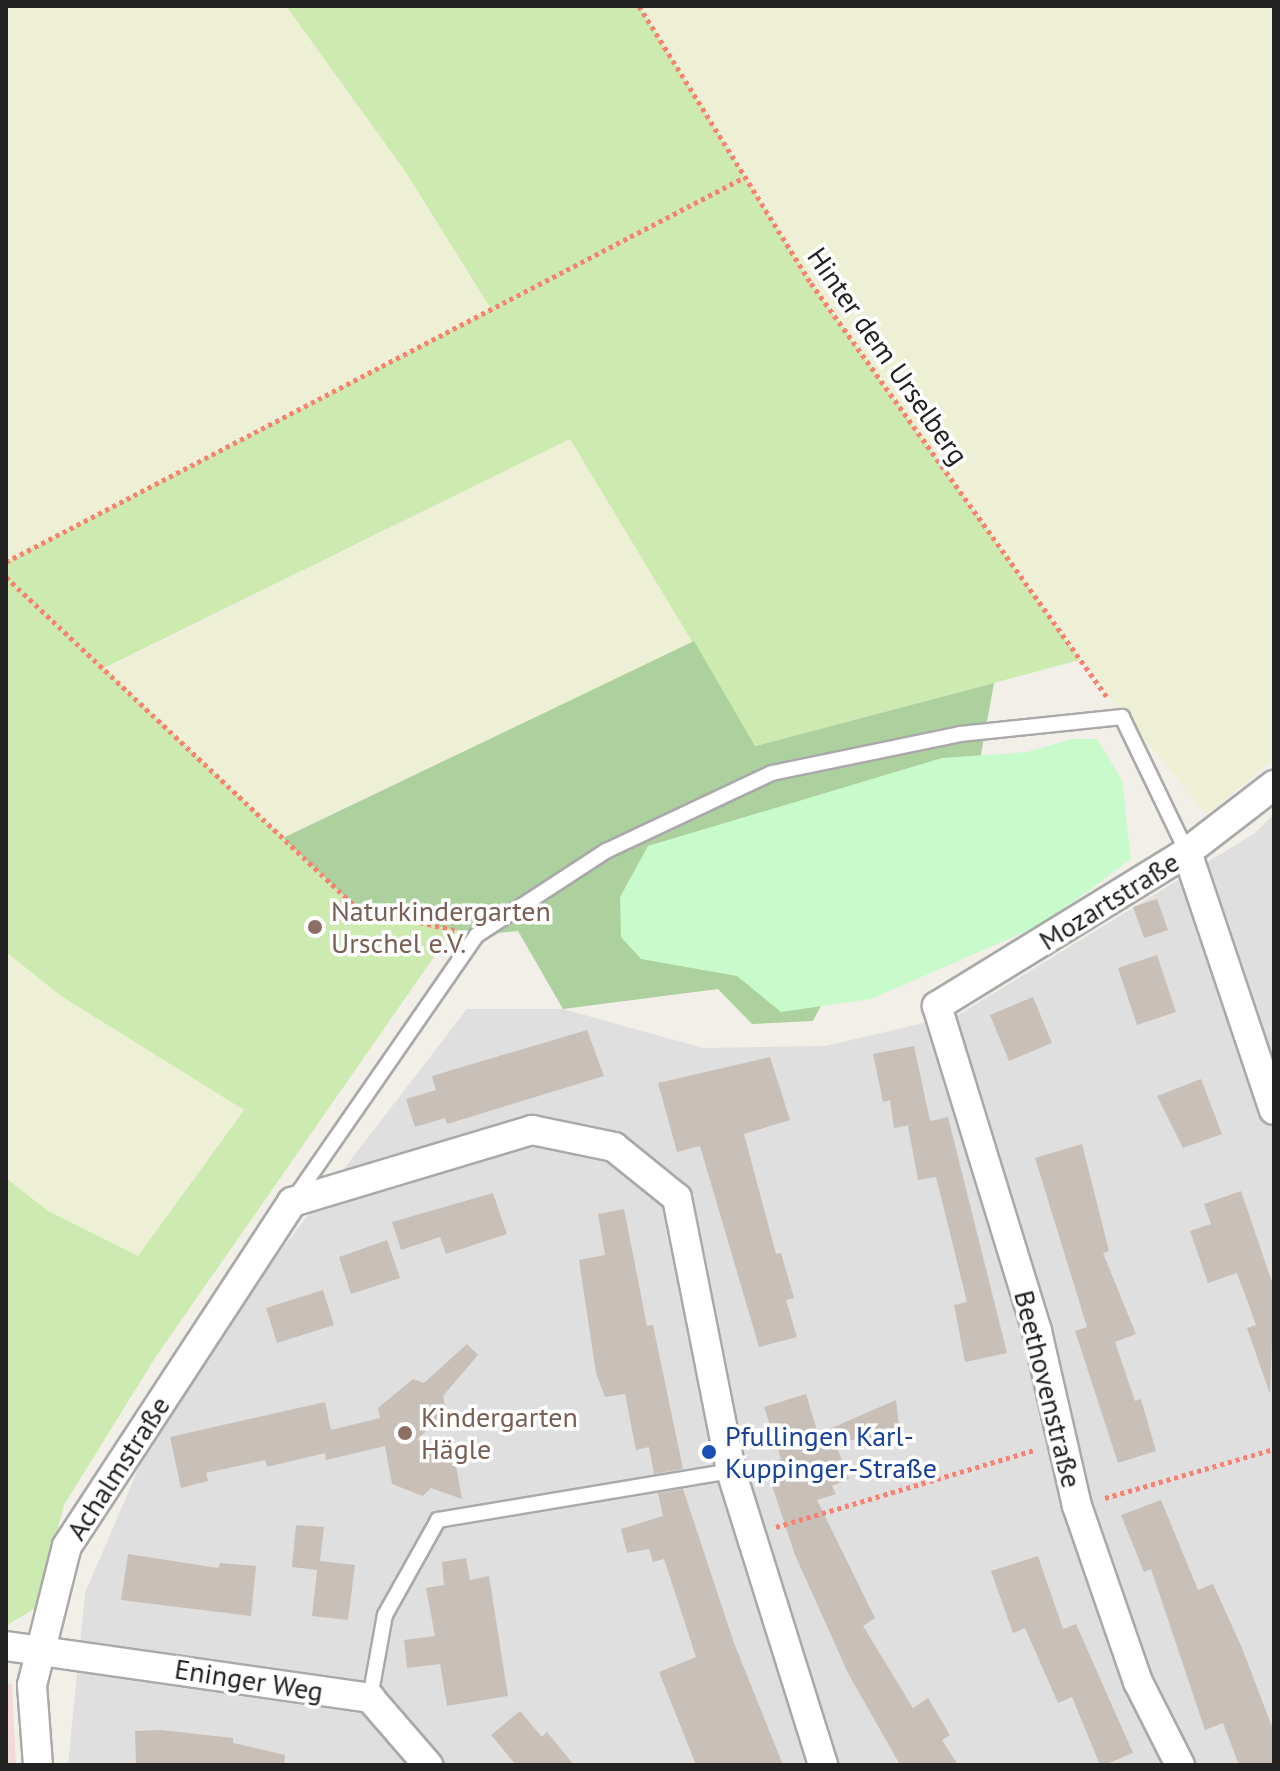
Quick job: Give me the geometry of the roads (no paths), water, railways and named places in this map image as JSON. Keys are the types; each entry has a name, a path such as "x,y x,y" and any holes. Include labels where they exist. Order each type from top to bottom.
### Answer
{"street":[{"name":"Mozartstraße","path":"937,1006 1187,852 1274,785"},
{"path":"1187,852 1274,1110"},
{"name":"Beethovenstraße","path":"937,1006 1037,1331 1060,1443 1077,1506 1138,1682 1180,1765"},
{"path":"292,1202 532,1130 614,1147 677,1198 731,1471 823,1765"},
{"name":"Achalmstraße","path":"38,1765 32,1685 67,1546 292,1202"},
{"name":"Eninger Weg","path":"6,1646 40,1648 370,1698"},
{"path":"370,1698 428,1765"}],"lane":[{"path":"292,1202 477,935 606,851 772,773 960,734 1122,717 1187,852"},
{"path":"370,1698 385,1615 438,1520 731,1471"}],"place":[{"name":"Naturkindergarten Urschel e.V.","path":"315,927"},
{"name":"Kindergarten Hägle","path":"405,1433"},
{"name":"Pfullingen Karl- Kuppinger-Straße","path":"709,1452"}]}
